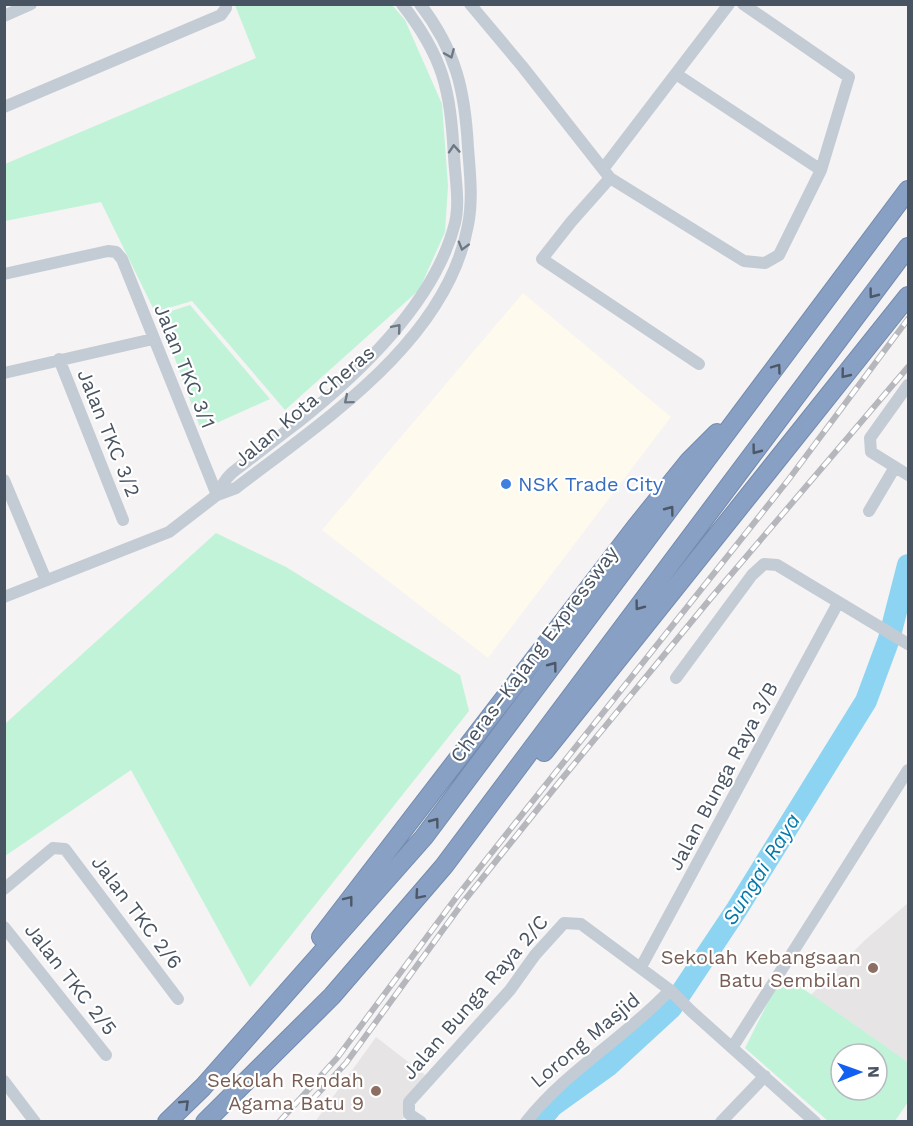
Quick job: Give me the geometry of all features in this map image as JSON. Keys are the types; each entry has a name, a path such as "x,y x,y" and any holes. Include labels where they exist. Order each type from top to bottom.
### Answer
{"highway":[{"name":"Cheras–Kajang Expressway","path":"167,1122 202,1087 424,837 909,190"},
{"path":"206,1122 332,996 444,866 909,247"},
{"path":"444,866 473,842 909,296"}],"street":[{"path":"4,16 31,4"},
{"name":"Jalan Kota Cheras","path":"217,495 229,476 300,420 348,378 393,333 433,281 446,249 455,222 457,194 451,108 445,79 434,53 420,27 402,4"},
{"name":"Jalan Kota Cheras","path":"4,597 169,532 217,495 236,488 368,382 407,343 426,318 446,286 461,253 469,224 471,194 465,102 458,73 447,47 420,4"},
{"path":"470,4 607,174 744,261 765,263 779,255 820,170 849,77 743,4"},
{"path":"699,364 542,259 607,174 729,4"},
{"path":"4,107 221,15 226,6"},
{"path":"676,75 820,170"},
{"name":"Jalan TKC 3/1","path":"4,274 108,251 116,252 122,259 217,495"},
{"path":"4,373 153,339"},
{"name":"Jalan TKC 3/2","path":"59,359 123,520"},
{"path":"909,385 870,438 871,452 909,475"},
{"path":"869,511 895,467"},
{"path":"4,480 46,580"},
{"path":"676,678 752,575 764,564 777,565 907,643"},
{"name":"Jalan Bunga Raya 3/B","path":"641,967 838,603"},
{"path":"732,1048 909,770"},
{"name":"Jalan TKC 2/6","path":"4,889 53,848 65,849 178,999"},
{"name":"Jalan Bunga Raya 2/C","path":"421,1122 408,1110 409,1102 510,990 535,955 564,924 581,924 641,967"},
{"name":"Jalan TKC 2/5","path":"4,927 106,1055"},
{"path":"641,967 670,990 815,1122"},
{"name":"Lorong Masjid","path":"526,1122 554,1089 655,1007 670,990"},
{"path":"721,1122 765,1076"},
{"path":"4,1081 35,1122"}],"shaded area":[{"name":"NSK Trade City","path":"523,293 671,417 488,658 322,530"},
{"name":"Sekolah Kebangsaan Batu Sembilan","path":"908,903 908,1062 889,1049 889,1042 879,1042 811,995 864,941"},
{"name":"Sekolah Rendah Agama Batu 9","path":"376,1037 425,1075 403,1107 404,1118 400,1121 315,1122"}],"green space":[{"path":"235,5 392,5 405,20 442,104 448,186 445,232 419,290 285,410 192,301 155,312 101,202 5,221 5,164 256,58"},
{"path":"190,305 270,399 201,430 159,315"},
{"path":"216,533 286,567 460,675 469,711 250,987 131,770 5,856 5,721 6,723"},
{"path":"782,974 879,1042 829,1042 829,1102 889,1102 889,1049 908,1062 908,1102 895,1121 828,1121 745,1048"}],"waterway":[{"name":"Sungai Raya","path":"539,1122 552,1106 609,1065 671,1008 737,909 866,701 889,639 908,565"}],"railway":[{"path":"279,1122 337,1058 458,895 789,479 908,319"},
{"path":"312,1100 346,1063 464,901 561,780 711,598 908,367"}],"place":[{"name":"NSK Trade City","path":"506,484"},
{"name":"Sekolah Kebangsaan Batu Sembilan","path":"873,968"},
{"name":"Sekolah Rendah Agama Batu 9","path":"376,1091"}]}
